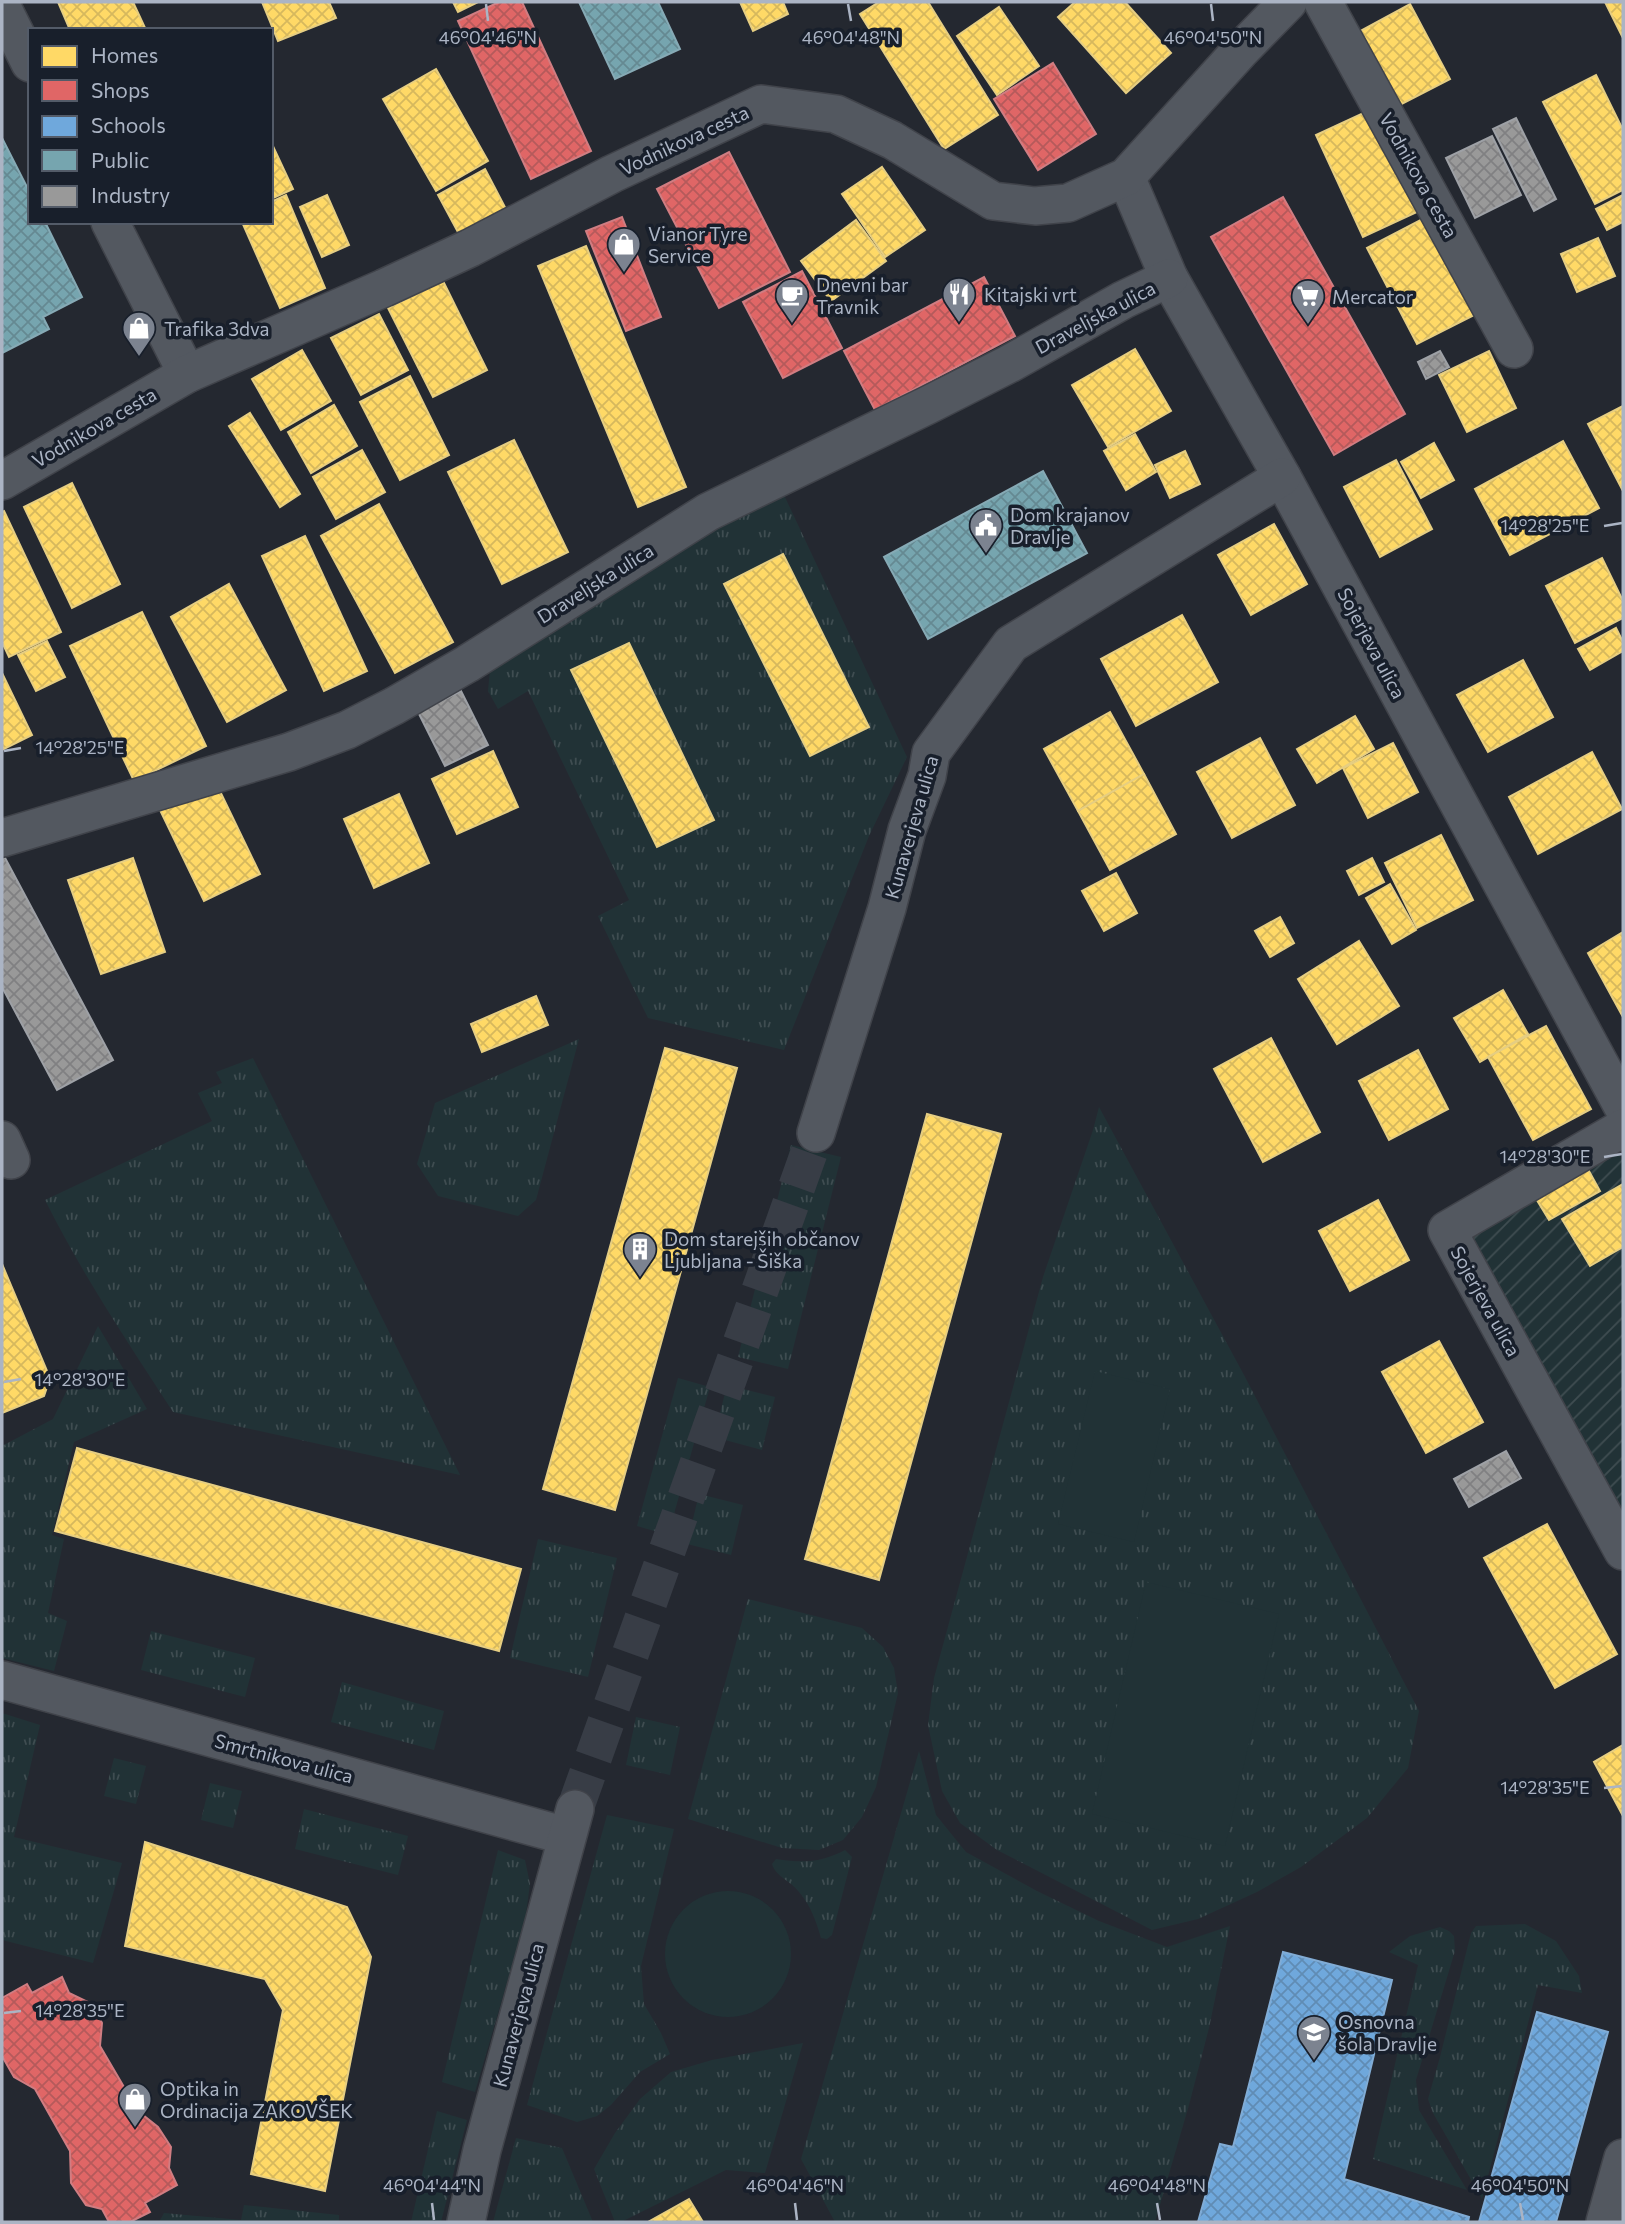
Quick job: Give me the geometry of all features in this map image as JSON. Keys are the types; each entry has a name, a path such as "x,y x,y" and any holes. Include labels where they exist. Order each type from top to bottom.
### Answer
{"street":[{"name":"Vodnikova cesta","path":"2,481 187,374 470,248 612,174 761,104 836,114 892,140 993,201 1035,206 1068,203 1126,177 1288,2"},
{"name":"Vodnikova cesta","path":"1323,2 1514,349"},
{"path":"2,7 28,59"},
{"name":"Sojerjeva ulica","path":"1126,177 1169,278 1282,477 1623,1107"},
{"path":"111,224 187,374"},
{"name":"Draveljska ulica","path":"2,838 289,752 347,730 467,664 708,512 1009,364 1123,300 1169,278"},
{"name":"Kunaverjeva ulica","path":"816,1133 887,908 907,831 928,776 931,753 1011,644 1282,477"},
{"name":"Sojerjeva ulica","path":"1623,1128 1447,1230 1623,1551"},
{"name":"Smrtnikova ulica","path":"2,1680 571,1822"},
{"name":"Kunaverjeva ulica","path":"466,2222 482,2150 571,1822"},
{"path":"1605,2222 1623,2158"}],"green space":[{"path":"784,495 907,757 869,836 784,1050 648,1018 598,916 629,900 528,691 498,709 488,691 490,670 724,521"},
{"path":"579,1039 536,1200 518,1216 438,1196 417,1164 435,1103"},
{"path":"253,1058 460,1475 173,1412 90,1281 45,1200 212,1121 198,1093 222,1083 216,1072"},
{"path":"1099,1107 1244,1375 1419,1711 1408,1768 1367,1818 1301,1867 1257,1892 1198,1919 1152,1930 997,1850 960,1823 942,1791 928,1725 934,1678 1043,1277"},
{"path":"791,1145 841,1157 788,1369 738,1357"},
{"path":"1617,1150 1623,1162 1623,1515 1469,1230"},
{"path":"98,1326 147,1409 74,1442 52,1535 64,1539 48,1613 67,1621 54,1671 2,1658 2,1446 53,1419"},
{"path":"1095,1371 1170,1389 1134,1542 1058,1524"},
{"path":"678,1378 710,1387 668,1535 637,1526"},
{"path":"727,1385 775,1397 762,1450 714,1437"},
{"path":"699,1494 743,1505 731,1555 687,1544"},
{"path":"538,1539 617,1558 588,1677 510,1658"},
{"path":"1146,1582 1279,1614 1225,1846 1092,1814"},
{"path":"748,1599 862,1628 883,1647 894,1668 898,1693 876,1787 862,1817 843,1840 819,1850 782,1848 688,1819"},
{"path":"151,1631 255,1658 245,1697 141,1670"},
{"path":"342,1682 444,1711 434,1750 331,1722"},
{"path":"2,1713 40,1725 14,1837 122,1863 93,1963 2,1940"},
{"path":"636,1717 680,1727 670,1775 626,1765"},
{"path":"919,1751 936,1815 966,1852 1099,1921 1167,1947 1230,1926 1209,2028 1155,2222 835,2222 801,2159"},
{"path":"114,1758 146,1766 136,1804 104,1796"},
{"path":"210,1783 242,1791 233,1828 201,1820"},
{"path":"304,1809 408,1836 398,1875 295,1849"},
{"path":"607,1815 674,1829 641,1966 644,2004 670,2054 640,2072 611,2105 597,2116 577,2122 527,2105"},
{"path":"498,1850 525,1860 530,1884 525,1921 475,2092 442,2082"},
{"path":"845,1850 852,1857 832,1935 827,1939 821,1938 807,1903 772,1864 776,1859 819,1860"},
{"path":"728,1891 752,1896 773,1909 786,1930 791,1954 786,1978 773,1999 752,2012 728,2017 704,2012 683,1999 670,1978 665,1954 670,1930 683,1909 704,1896"},
{"path":"1525,1924 1556,1941 1579,1976 1582,1993 1538,1985 1482,2199 1433,2113 1428,2099 1471,1933 1476,1926"},
{"path":"1440,1927 1454,1936 1455,1951 1416,2080 1419,2110 1467,2190 1373,2159 1418,1965 1389,1952 1410,1936"},
{"path":"803,2043 765,2173 726,2170 621,2222 615,2222 594,2169 615,2133 640,2099 671,2072 712,2060"},
{"path":"437,2111 467,2120 441,2222 411,2222"},
{"path":"516,2138 562,2148 593,2222 493,2222"},
{"path":"244,2205 339,2215 339,2222 159,2222 164,2213 241,2220"}],"building: Homes":[{"path":"58,2 133,2 145,28 69,28"},
{"path":"262,2 329,2 336,18 278,41"},
{"path":"453,2 478,2 458,12"},
{"path":"740,2 783,2 788,14 753,31"},
{"path":"879,2 928,2 998,115 944,149 860,14"},
{"path":"1075,2 1125,2 1171,53 1126,93 1058,17"},
{"path":"1605,2 1623,2 1623,38"},
{"path":"1410,4 1450,79 1394,108 1355,34"},
{"path":"999,7 1039,66 997,95 957,36"},
{"path":"436,69 488,161 436,191 383,99"},
{"path":"1596,75 1623,130 1623,190 1595,204 1543,102"},
{"path":"1372,109 1419,211 1363,237 1316,135"},
{"path":"273,146 293,189 273,198"},
{"path":"882,167 925,230 885,257 842,194"},
{"path":"485,169 507,211 460,236 438,195"},
{"path":"286,195 325,288 280,308 243,224 273,224 273,201"},
{"path":"327,195 349,245 322,257 300,207"},
{"path":"1623,195 1623,222 1607,230 1596,209"},
{"path":"1432,214 1482,311 1417,344 1367,248"},
{"path":"856,220 886,261 831,301 801,261"},
{"path":"1598,238 1615,276 1577,292 1561,254"},
{"path":"586,246 686,487 638,507 538,266"},
{"path":"443,281 487,370 433,397 388,308"},
{"path":"379,314 408,370 361,395 331,338"},
{"path":"1135,349 1171,411 1108,447 1072,385"},
{"path":"302,350 331,401 281,430 252,379"},
{"path":"1489,351 1516,408 1467,432 1439,375"},
{"path":"410,376 449,455 400,480 360,402"},
{"path":"334,405 357,446 311,473 288,432"},
{"path":"1623,406 1623,491 1588,424"},
{"path":"250,413 300,494 280,507 229,426"},
{"path":"1135,434 1156,472 1126,490 1104,451"},
{"path":"514,440 568,552 502,584 448,472"},
{"path":"1563,441 1599,508 1510,555 1475,489"},
{"path":"1434,443 1454,480 1421,498 1401,462"},
{"path":"362,450 385,492 336,519 313,477"},
{"path":"1185,451 1200,484 1170,498 1155,465"},
{"path":"1396,460 1432,529 1380,557 1344,487"},
{"path":"72,483 120,584 72,608 24,507"},
{"path":"379,504 453,642 395,673 321,536"},
{"path":"4,511 61,632 9,657 2,642"},
{"path":"1274,524 1307,584 1251,615 1218,555"},
{"path":"305,536 367,671 324,691 262,556"},
{"path":"783,554 869,727 810,756 724,584"},
{"path":"1602,558 1623,601 1623,618 1575,643 1546,586"},
{"path":"229,584 286,690 227,722 171,617"},
{"path":"142,612 206,746 134,781 70,646"},
{"path":"1182,615 1218,682 1136,726 1101,659"},
{"path":"1616,628 1623,642 1623,651 1590,670 1578,649"},
{"path":"47,641 65,677 36,691 18,655"},
{"path":"629,643 714,820 657,847 571,670"},
{"path":"1523,660 1553,717 1488,752 1457,695"},
{"path":"2,673 32,735 2,750"},
{"path":"1110,712 1144,774 1078,811 1044,749"},
{"path":"1355,716 1374,749 1317,783 1297,749"},
{"path":"1260,738 1295,805 1232,838 1197,772"},
{"path":"1393,743 1418,792 1368,818 1343,768"},
{"path":"493,751 518,807 457,834 432,779"},
{"path":"1592,752 1622,809 1538,854 1509,797"},
{"path":"1144,774 1176,834 1110,870 1078,811"},
{"path":"216,783 260,874 204,901 160,810"},
{"path":"399,794 429,863 374,888 344,819"},
{"path":"1441,835 1473,900 1417,928 1385,863"},
{"path":"133,858 165,952 101,974 68,880"},
{"path":"1372,858 1384,882 1359,895 1347,871"},
{"path":"1116,873 1137,913 1104,931 1082,891"},
{"path":"1390,884 1416,930 1392,944 1366,898"},
{"path":"1280,917 1294,943 1270,957 1255,931"},
{"path":"1623,932 1623,1017 1588,953"},
{"path":"1359,941 1399,1006 1337,1044 1298,979"},
{"path":"1503,990 1528,1034 1480,1062 1454,1018"},
{"path":"536,996 548,1025 482,1052 471,1024"},
{"path":"1546,1026 1591,1109 1533,1140 1488,1057"},
{"path":"1271,1038 1320,1132 1263,1162 1214,1069"},
{"name":"Dom starejših občanov Ljubljana - Šiška","path":"665,1048 737,1068 615,1510 543,1489"},
{"path":"1418,1050 1448,1109 1389,1140 1359,1081"},
{"path":"927,1114 1001,1134 879,1580 805,1559"},
{"path":"1584,1162 1600,1191 1549,1220 1532,1192"},
{"path":"1623,1184 1623,1247 1590,1266 1562,1219"},
{"path":"1378,1200 1409,1260 1350,1291 1319,1231"},
{"path":"2,1264 50,1378 44,1396 2,1413"},
{"path":"1439,1341 1483,1422 1426,1453 1382,1372"},
{"path":"77,1448 521,1569 499,1651 55,1531"},
{"path":"1547,1524 1617,1654 1555,1688 1484,1558"},
{"path":"1623,1745 1623,1816 1594,1762"},
{"path":"145,1842 347,1907 371,1957 325,2191 251,2174 283,2010 265,1979 125,1946"},
{"path":"689,2199 703,2222 648,2222"}],"building: Shops":[{"path":"499,2 522,2 591,151 531,179 458,21"},
{"path":"1053,63 1096,134 1038,170 994,99"},
{"path":"729,152 790,272 719,308 657,189"},
{"name":"Mercator","path":"1283,197 1405,414 1334,455 1211,237"},
{"name":"Vianor Tyre Service","path":"622,217 661,317 626,331 586,231"},
{"name":"Dnevni bar Travnik","path":"802,271 842,348 783,378 743,302"},
{"path":"984,277 1015,336 875,410 844,351"},
{"path":"62,1977 69,1993 92,2004 102,2023 100,2046 138,2111 158,2127 171,2147 169,2168 177,2185 145,2203 150,2212 130,2222 109,2222 102,2209 86,2205 71,2183 70,2151 35,2089 14,2077 2,2056 2,1998 27,1984 32,1993"}],"building: Schools":[{"name":"Osnovna šola Dravlje","path":"1283,1952 1392,1980 1344,2179 1469,2217 1468,2222 1198,2222 1220,2144 1233,2147"},
{"path":"1537,2012 1608,2032 1556,2222 1479,2222"}],"building: Public":[{"path":"579,2 658,2 680,49 615,79"},
{"path":"2,138 28,189 28,224 46,224 82,297 43,317 49,329 2,353"},
{"name":"Dom krajanov Dravlje","path":"1043,471 1087,553 928,639 884,557"}],"building: Industry":[{"path":"1516,118 1556,199 1534,211 1493,129"},
{"path":"1492,136 1521,195 1475,218 1446,158"},
{"path":"1440,351 1449,367 1426,379 1418,362"},
{"path":"461,691 488,745 445,766 418,712"},
{"path":"4,856 113,1060 57,1090 2,987"},
{"path":"1506,1451 1521,1478 1469,1507 1454,1479"}],"tunnel":[{"path":"575,1809 816,1133"}],"place":[{"name":"Vianor Tyre Service","path":"624,274"},
{"name":"Kitajski vrt","path":"959,324"},
{"name":"Dnevni bar Travnik","path":"792,325"},
{"name":"Mercator","path":"1308,326"},
{"name":"Trafika 3dva","path":"139,358"},
{"name":"Dom krajanov Dravlje","path":"986,555"},
{"name":"Dom starejših občanov Ljubljana - Šiška","path":"640,1279"},
{"name":"Osnovna šola Dravlje","path":"1314,2062"},
{"name":"Optika in Ordinacija ZAKOVŠEK","path":"135,2129"}]}
